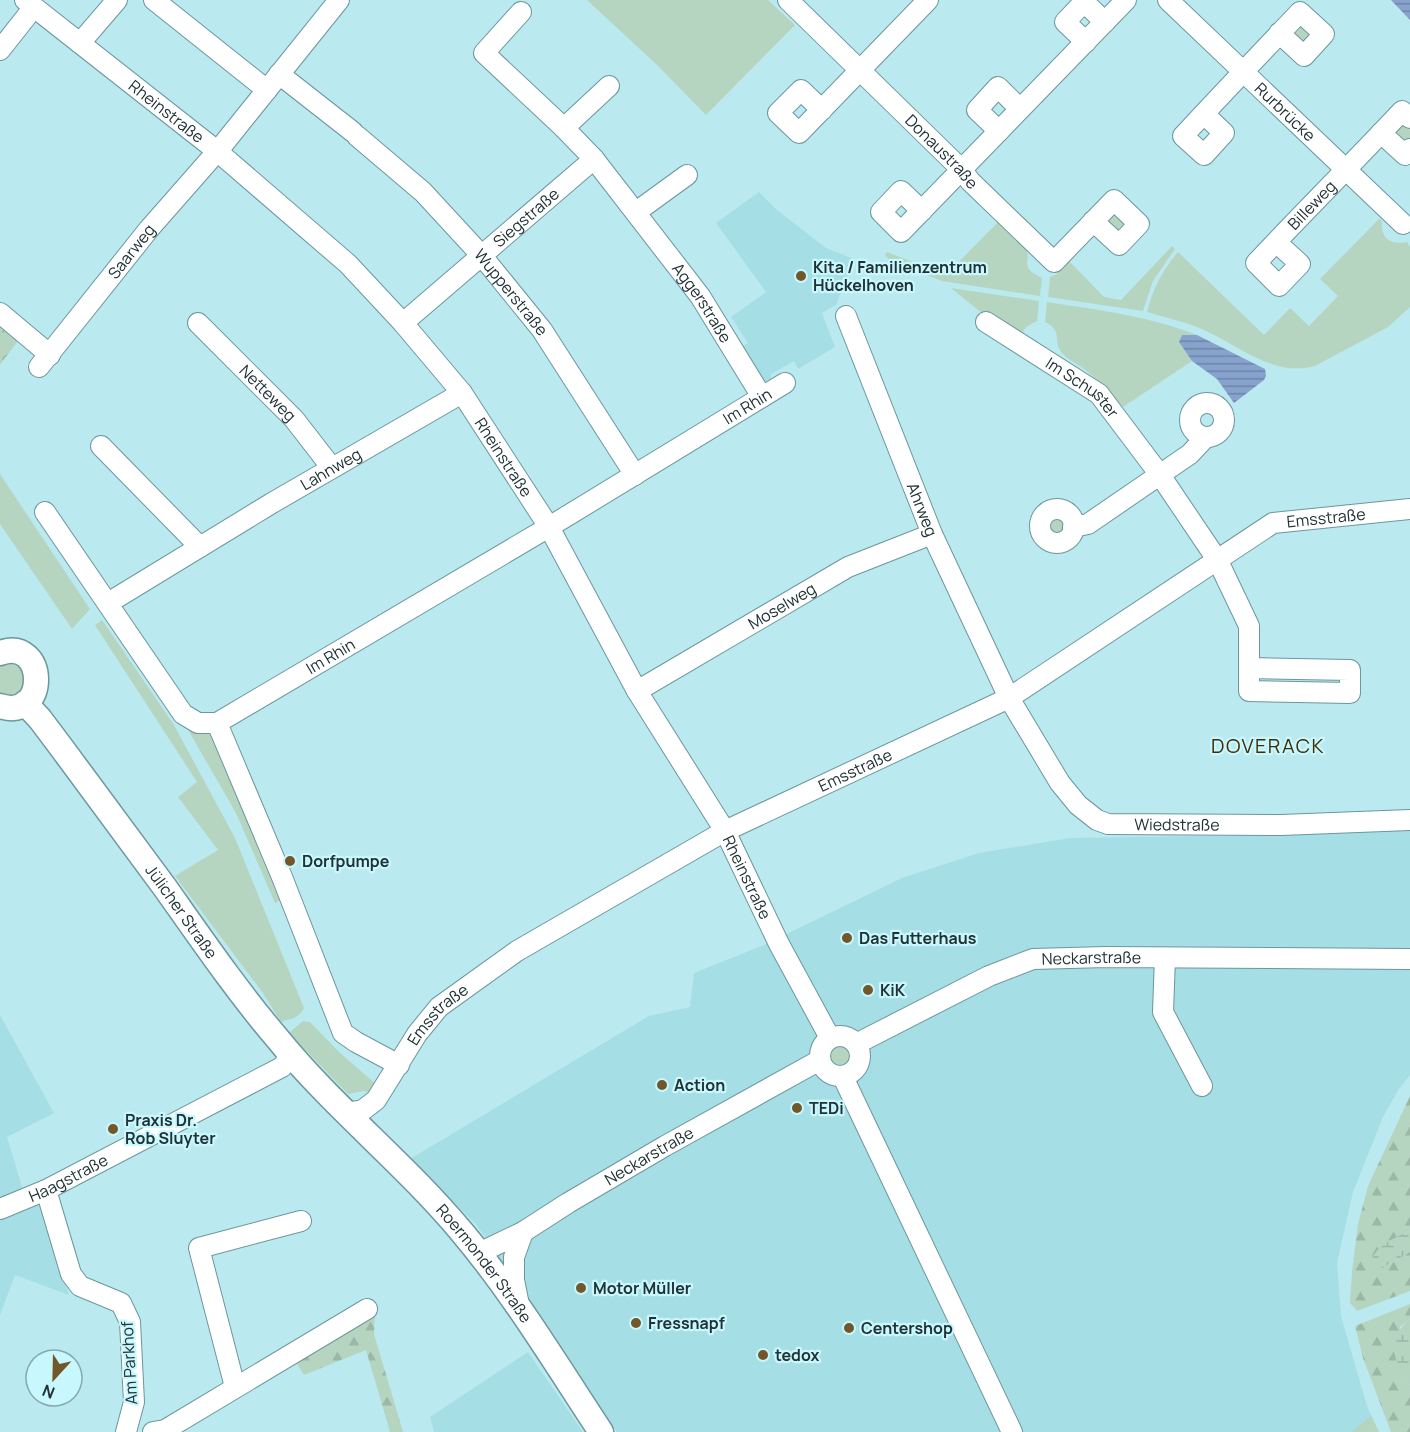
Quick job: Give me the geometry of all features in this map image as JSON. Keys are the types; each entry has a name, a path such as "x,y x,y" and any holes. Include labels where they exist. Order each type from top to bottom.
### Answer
{"main road":[{"path":"0,653 16,652 26,657 33,664 37,675 37,686 33,696 25,703 15,707 0,706"},
{"name":"Jülicher Straße","path":"25,703 40,719 206,946 291,1055 346,1113"},
{"name":"Roermonder Straße","path":"346,1113 460,1230 519,1309 601,1432"}],"street":[{"path":"80,43 117,0"},
{"path":"154,0 267,90"},
{"name":"Saarweg","path":"0,313 45,361 148,229 218,151 339,0"},
{"name":"Donaustraße","path":"788,0 1054,262 1093,221"},
{"path":"822,110 928,0"},
{"path":"922,211 1126,0"},
{"name":"Rurbrücke","path":"1168,0 1402,224"},
{"path":"1086,42 1065,22 1084,2 1105,22"},
{"path":"0,50 29,3"},
{"name":"Rheinstraße","path":"29,3 218,151 348,264 403,323 462,393 549,527 637,691 725,831 779,944 830,1038"},
{"name":"Aggerstraße","path":"521,12 484,53 594,159 700,296 762,397"},
{"path":"1203,114 1279,33"},
{"name":"Wupperstraße","path":"279,74 423,192 482,256 542,330 635,474"},
{"path":"564,128 609,86"},
{"path":"999,131 977,110 998,87 1020,109"},
{"name":"Billeweg","path":"1276,242 1402,111 1410,118"},
{"path":"1382,133 1405,154 1410,149"},
{"name":"Siegstraße","path":"403,323 594,159"},
{"path":"636,212 687,175"},
{"name":"Ahrweg","path":"846,316 932,534 1009,699"},
{"name":"Im Schuster","path":"986,322 1099,394 1160,474 1218,561 1249,626 1249,668 1249,691 1350,693 1350,670 1249,668"},
{"name":"Netteweg","path":"198,323 294,419 332,468"},
{"name":"Im Rhin","path":"217,723 549,527 785,383"},
{"name":"Lahnweg","path":"108,603 332,468 462,393"},
{"path":"1073,527 1088,524 1190,454 1205,438"},
{"path":"101,446 200,547"},
{"name":"Emsstraße","path":"346,1113 363,1110 376,1100 417,1034 439,1007 517,951 725,831 1009,699 1273,523 1410,510"},
{"path":"45,512 183,714 198,723 217,723 343,1033 399,1065"},
{"name":"Moselweg","path":"637,691 848,567 932,534"},
{"name":"Wiedstraße","path":"1009,699 1060,783 1078,805 1097,820 1108,824 1281,825 1410,820"},
{"name":"Neckarstraße","path":"856,1044 989,976 1033,959 1106,957 1410,959"},
{"name":"Neckarstraße","path":"1165,958 1163,1012 1202,1086"},
{"path":"843,1077 858,1065 860,1051 856,1044 844,1036 830,1038 820,1051 820,1060 827,1071 843,1077 1010,1431"},
{"name":"Haagstraße","path":"0,1209 46,1190 282,1067 291,1055"},
{"name":"Neckarstraße","path":"478,1253 523,1232 627,1168 820,1060"},
{"name":"Am Parkhof","path":"46,1190 70,1274 80,1286 121,1304 130,1322 134,1402 127,1430 153,1432 165,1430 367,1309"},
{"path":"235,1387 199,1248 301,1221"},
{"path":"519,1309 514,1280 514,1257 523,1232"}],"shaded area":[{"path":"1391,0 1410,0 1410,20"},
{"name":"Kita / Familienzentrum Hückelhoven","path":"759,192 777,210 826,248 854,259 836,305 822,313 835,347 798,369 794,361 771,374 771,383 763,387 739,348 748,343 731,317 766,292 716,223"},
{"path":"1182,335 1197,335 1265,369 1264,380 1234,403 1217,379 1192,361 1179,342"},
{"path":"1410,829 1410,1075 1383,1117 1353,1192 1337,1263 1341,1316 1367,1406 1379,1432 617,1432 476,1224 410,1159 649,1016 690,1007 694,973 764,945 902,878 979,853 1070,838 1272,835"},
{"path":"0,1015 54,1113 7,1137 22,1187 40,1207 69,1295 15,1275 0,1315"},
{"path":"528,1352 583,1432 434,1432 430,1417"}],"green space":[{"path":"587,0 768,0 795,25 706,115 657,65"},
{"path":"1300,22 1311,35 1303,43 1299,43 1291,30"},
{"path":"1400,123 1410,123 1410,141 1402,142 1395,134"},
{"path":"1115,215 1127,223 1118,235 1107,222"},
{"path":"1379,219 1382,221 1383,232 1388,239 1396,243 1407,242 1410,247 1410,307 1388,327 1315,366 1300,368 1272,364 1199,328 1147,312 1159,280 1178,252 1264,335 1290,308 1309,326 1338,296 1320,279"},
{"path":"999,221 1024,244 1030,271 1042,278 1040,296 942,281 889,260 885,255 887,252 946,275"},
{"path":"1172,246 1175,249 1153,281 1143,311 1048,297 1050,277 1057,274 1069,261 1104,297 1121,300"},
{"path":"951,288 1039,301 1037,321 1026,327 1020,336 984,315"},
{"path":"1047,302 1142,318 1197,335 1182,335 1179,342 1192,361 1123,407 1086,370 1059,349 1054,329 1045,322"},
{"path":"0,326 18,341 0,365"},
{"path":"0,474 90,609 72,629 0,524"},
{"path":"1057,517 1064,520 1067,527 1064,534 1057,537 1050,534 1047,527 1050,520"},
{"path":"102,620 174,725 235,838 304,1008 296,1017 281,1022 263,993 175,876 218,850 178,797 197,782 95,625"},
{"path":"10,664 21,669 25,682 16,696 0,696 0,666"},
{"path":"183,721 217,733 283,899 275,903 236,813"},
{"path":"303,1021 310,1022 339,1052 378,1086 371,1093 364,1091 348,1094 289,1033"},
{"path":"840,1044 847,1047 850,1054 847,1061 840,1064 833,1061 830,1054 833,1047"},
{"path":"1410,1096 1410,1231 1399,1236 1381,1269 1410,1252 1410,1291 1357,1311 1350,1303 1358,1224 1368,1186"},
{"path":"1410,1231 1410,1252 1381,1269 1370,1269 1378,1250"},
{"path":"1410,1304 1410,1319 1400,1327 1406,1379 1410,1385 1410,1432 1391,1432 1363,1358 1355,1326"},
{"path":"375,1310 374,1334 403,1432 390,1432 366,1350 304,1375 294,1359"},
{"path":"1410,1319 1410,1385 1399,1368 1394,1351 1397,1335"},
{"path":"1371,1416 1379,1432 1351,1432"}],"place":[{"name":"Kita / Familienzentrum Hückelhoven","path":"801,276"},
{"name":"Dorfpumpe","path":"290,861"},
{"name":"Das Futterhaus","path":"847,938"},
{"name":"KiK","path":"868,990"},
{"name":"Action","path":"662,1085"},
{"name":"TEDi","path":"797,1108"},
{"name":"Praxis Dr. Rob Sluyter","path":"113,1129"},
{"name":"Motor Müller","path":"581,1288"},
{"name":"Fressnapf","path":"636,1323"},
{"name":"Centershop","path":"849,1328"},
{"name":"tedox","path":"763,1355"}],"district":[{"name":"DOVERACK","path":"1268,745"}]}
